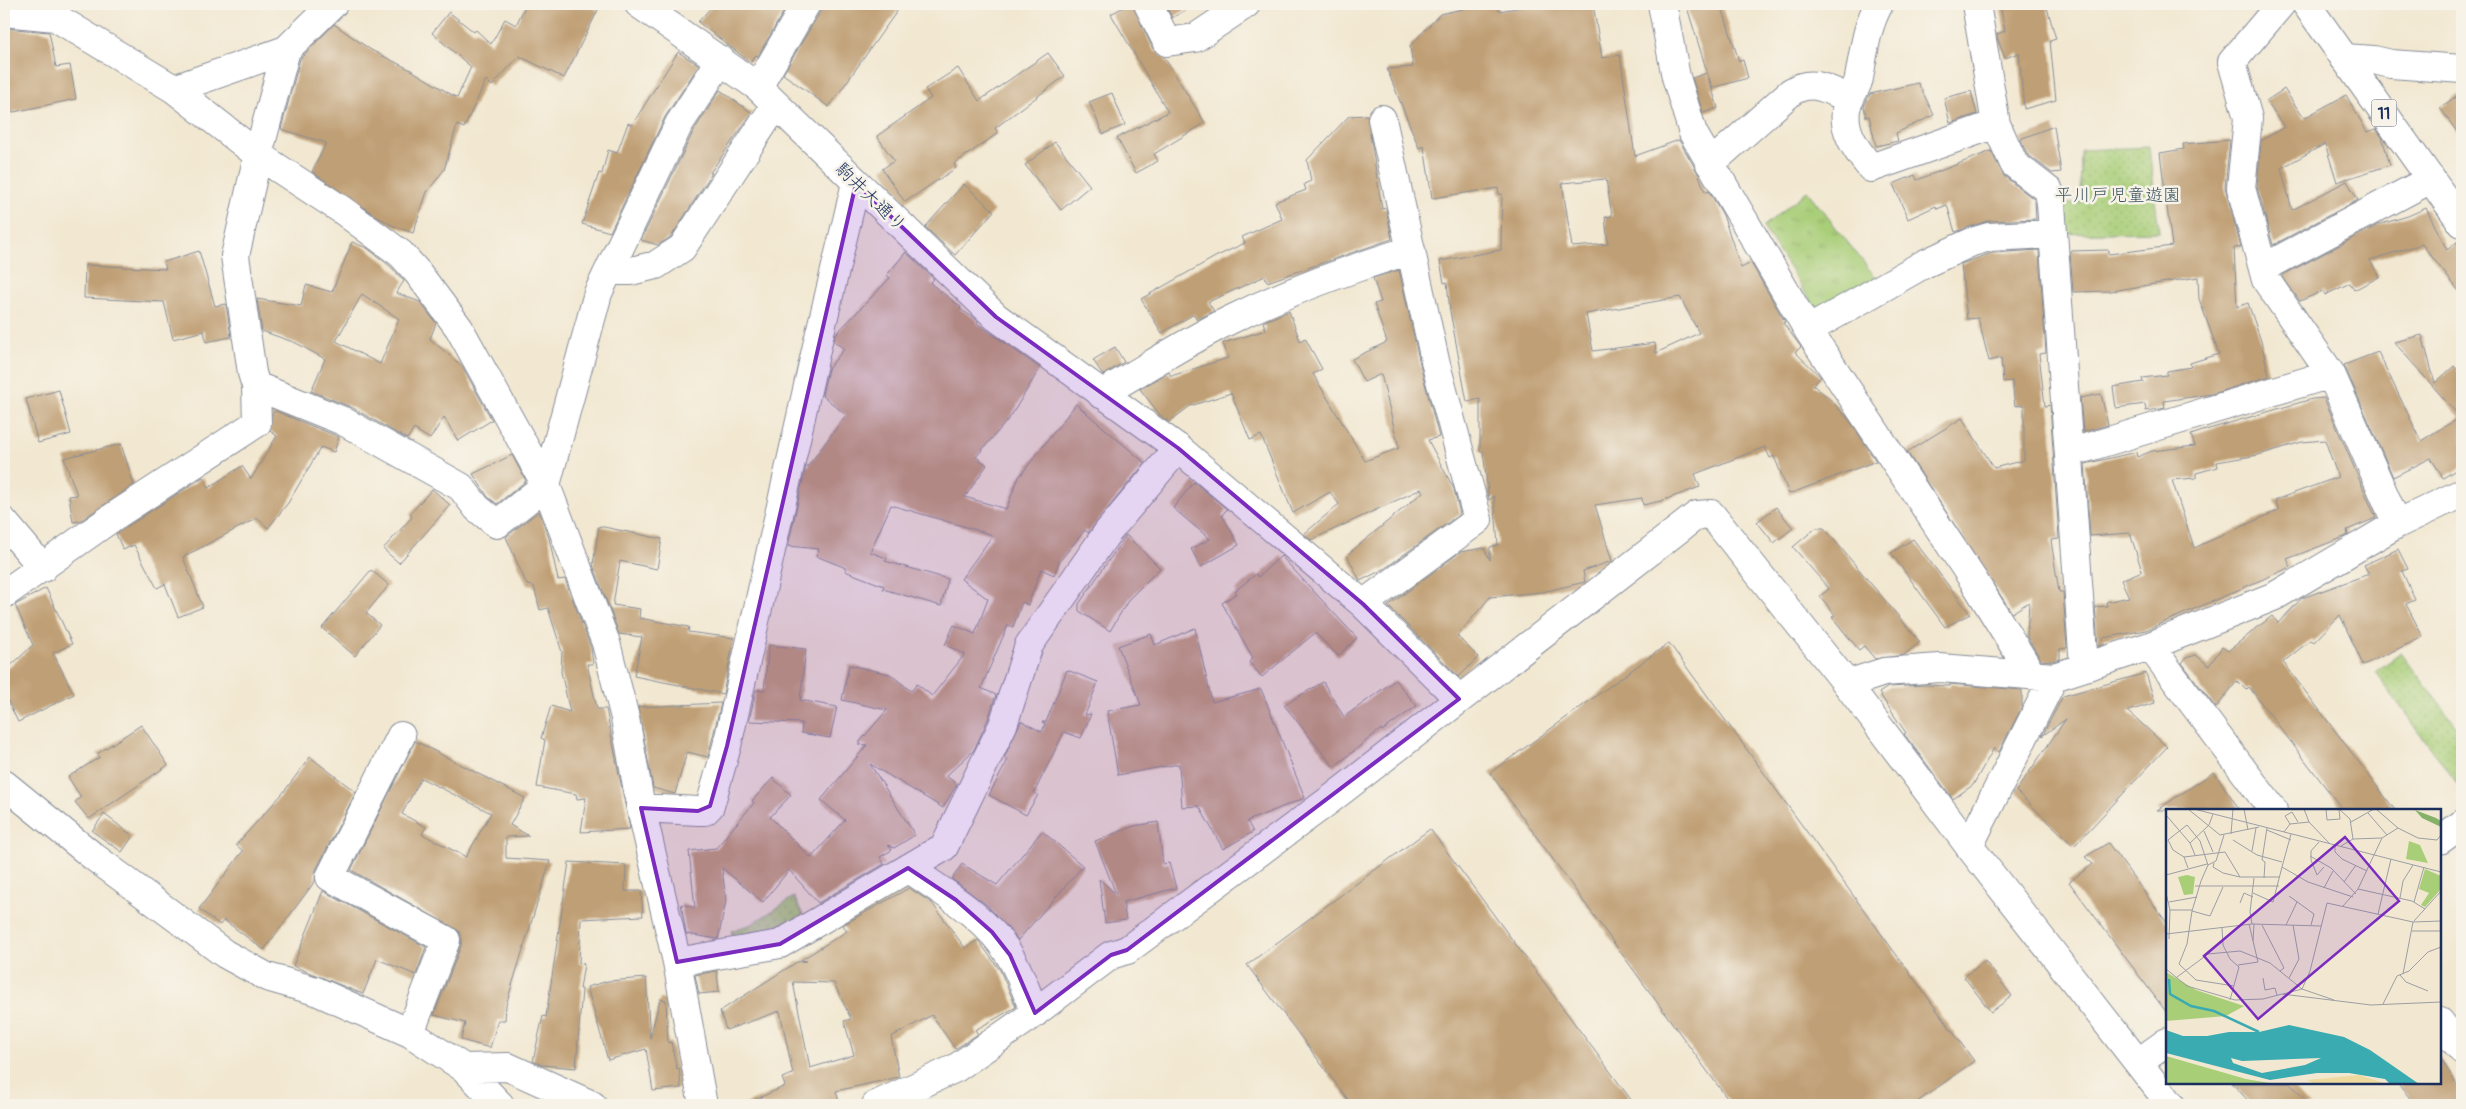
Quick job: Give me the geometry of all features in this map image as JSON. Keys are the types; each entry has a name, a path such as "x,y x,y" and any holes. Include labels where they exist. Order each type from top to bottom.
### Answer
{"street":[{"path":"174,89 286,50 333,4"},
{"name":"駒井大通り","path":"639,4 721,60 766,96 996,317 1178,448 1363,604 1460,698"},
{"path":"609,271 631,271 656,265 682,248 766,96 806,4"},
{"path":"1148,4 1167,42 1195,38 1246,4"},
{"path":"1662,4 1676,77 1693,133 1710,164 1808,330 1974,582 2043,676"},
{"path":"1879,4 1870,21 1860,62 1859,79 1845,116 1852,144 1871,168 1996,124"},
{"path":"1976,4 1996,124 2014,164 2049,191 2084,667"},
{"path":"2282,4 2232,62 2248,118 2242,188 2266,280 2330,374 2397,524"},
{"name":"11","path":"2306,4 2462,223"},
{"path":"4,12 55,17 174,89 258,155 342,210 401,254 418,273 459,328 546,485 606,643 625,718 641,808 677,962 703,1105"},
{"path":"4,594 113,517 257,423 256,386 252,373 235,256 258,155 286,50"},
{"path":"2344,58 2374,60 2391,64 2462,69"},
{"path":"256,386 343,421 461,487 477,508 498,524 546,485 598,293 679,124 721,60"},
{"path":"1710,164 1791,92 1802,85 1815,86 1850,99"},
{"path":"1363,604 1478,520 1436,365 1382,119"},
{"path":"2263,268 2431,179"},
{"path":"641,808 698,812 710,806 727,746 818,340 856,183"},
{"path":"1808,330 1924,264 1972,242 1989,237 2053,234"},
{"path":"1101,394 1236,317 1296,289 1411,250"},
{"path":"2069,453 2330,374"},
{"path":"677,962 780,944 944,847 1003,725 1029,645 1107,533 1178,448"},
{"path":"1847,684 1884,672 1940,668 2043,676 2084,667 2150,646 2274,596 2397,524 2462,492"},
{"path":"876,1105 956,1068 1035,1013 1111,955 1127,950 1323,805 1697,515 1711,514 1847,684 1969,846 2171,1105"},
{"path":"4,522 43,568"},
{"path":"2150,646 2272,809"},
{"path":"1969,846 2043,676"},
{"path":"401,736 330,877 446,940 410,1033"},
{"path":"4,784 94,857 225,954 267,977 316,991 410,1033 464,1068 500,1105"},
{"path":"2441,839 2462,824"},
{"path":"908,868 956,900 992,932 1010,955 1035,1013"},
{"path":"2441,1023 2462,1050"},
{"path":"2139,1062 2166,1043"},
{"path":"464,1068 508,1067 592,1105"}],"highlighted area":[{"path":"856,183 996,317 1178,448 1363,604 1459,699 1127,950 1111,955 1035,1013 1010,955 992,932 956,900 908,868 780,944 677,962 641,808 698,811 710,806 727,746"}],"green space":[{"name":"平川戸児童遊園","path":"2149,147 2159,232 2053,234 2051,204 2080,203 2081,150"},
{"path":"1807,191 1880,283 1820,316 1763,227"},
{"path":"2401,653 2462,734 2462,790 2375,672"},
{"path":"794,897 803,915 737,945 731,931 752,924"}],"building":[{"path":"526,4 585,4 598,10 564,78 519,56 492,86 486,80 464,128 457,125 444,170 427,192 413,233 376,216 312,172 326,143 281,129 300,59 334,24 371,50 411,70 457,98 471,67 432,33 449,12 474,32 476,30 491,44 505,19 516,25"},
{"path":"714,4 788,4 758,56 756,55 750,62 698,22"},
{"path":"822,4 902,4 829,107 783,74 820,12"},
{"path":"1132,4 1153,49 1164,57 1205,123 1154,154 1158,161 1136,173 1117,138 1168,112 1111,14"},
{"path":"1165,4 1196,4 1172,18"},
{"path":"1486,4 1497,4 1499,11 1539,4 1593,4 1602,58 1620,55 1635,156 1679,140 1699,175 1705,192 1709,191 1723,215 1741,268 1751,263 1785,322 1783,323 1801,347 1795,352 1821,377 1813,385 1831,400 1850,421 1876,461 1789,494 1774,456 1770,458 1765,447 1695,474 1700,487 1661,501 1643,505 1642,498 1595,505 1612,561 1583,571 1585,582 1542,592 1490,597 1457,636 1478,657 1459,677 1388,606 1460,552 1484,548 1490,560 1490,547 1498,545 1494,496 1489,500 1483,451 1480,451 1480,399 1467,402 1450,311 1447,282 1444,283 1440,261 1501,250 1502,194 1499,194 1498,188 1432,198 1424,146 1419,148 1387,69 1413,67 1410,46 1440,14","holes":["1606,179 1612,216 1605,217 1608,244 1572,247 1562,183","1680,297 1699,333 1656,353 1655,343 1593,351 1586,314"]},
{"path":"1686,4 1721,4 1739,61 1743,60 1748,78 1712,88"},
{"path":"2000,4 2046,4 2056,39 2050,41 2056,100 2024,109 2019,53 2005,58 1997,37 1997,34 2005,31"},
{"path":"4,28 49,32 56,67 70,65 76,99 4,114"},
{"path":"678,52 699,65 665,117 610,232 582,224 599,173 602,174 608,150 617,153 628,123 632,125"},
{"path":"1048,53 1065,76 995,128 998,133 954,164 956,168 905,202 882,169 894,161 877,136 931,98 925,89 958,68 979,101"},
{"path":"1707,73 1718,108 1703,113 1692,78"},
{"path":"1918,83 1934,115 1896,133 1898,141 1876,146 1869,116 1866,117 1864,106 1870,94"},
{"path":"2284,89 2304,118 2346,95 2367,132 2376,129 2382,137 2390,165 2337,182 2325,144 2281,168 2292,210 2347,181 2358,200 2273,245 2257,187 2261,141 2284,127 2266,101"},
{"path":"720,90 752,113 710,173 712,173 671,237 658,245 641,240 693,132"},
{"path":"1971,91 1977,114 1950,123 1944,98"},
{"path":"2462,92 2462,139 2440,108"},
{"path":"1112,93 1125,125 1103,134 1089,102"},
{"path":"1367,115 1382,209 1386,208 1392,239 1267,282 1265,276 1208,302 1214,311 1197,320 1194,314 1162,333 1141,299 1215,257 1245,243 1242,237 1282,219 1275,202 1306,190 1304,184 1311,181 1307,160 1349,116"},
{"path":"2054,126 2061,172 2052,173 2027,154 2020,139"},
{"path":"2230,140 2225,187 2241,247 2234,248 2237,307 2248,303 2261,341 2269,376 2212,394 2164,401 2165,408 2146,411 2145,404 2116,408 2113,387 2143,382 2142,378 2167,375 2167,371 2191,367 2190,363 2219,354 2199,299 2198,277 2111,291 2073,292 2070,251 2109,250 2109,254 2172,246 2160,153 2184,149 2183,144"},
{"path":"1055,142 1090,186 1061,210 1025,165"},
{"path":"1991,151 2004,176 2035,200 2036,219 1988,221 1955,232 1947,205 1937,209 1936,206 1908,219 1893,184 1915,175 1917,180"},
{"path":"964,184 994,211 955,255 925,227"},
{"path":"2426,208 2447,250 2462,238 2462,295 2422,244 2370,260 2379,277 2354,290 2350,283 2325,295 2323,291 2300,301 2284,279 2283,275 2378,225 2408,216"},
{"path":"352,242 367,248 390,266 404,281 396,293 420,302 436,323 430,339 462,366 492,420 458,441 444,417 430,439 414,429 407,439 351,407 311,391 325,359 296,343 262,331 257,299 301,306 306,285 332,292","holes":["362,294 399,319 380,364 336,341"]},
{"path":"2039,250 2046,353 2039,354 2045,406 2050,405 2059,539 2051,540 2059,592 2063,592 2067,648 2060,649 2060,659 2052,661 2041,660 2027,637 2029,602 2012,613 1907,452 1962,418 1994,468 2024,460 2024,405 2015,406 2012,381 2003,382 2001,358 1989,361 1978,318 1967,319 1961,264 1992,253"},
{"path":"199,251 215,306 226,304 231,337 206,342 204,331 173,339 164,302 84,298 85,265 166,269 164,262"},
{"path":"906,252 934,279 930,283 961,307 960,309 1040,368 1011,416 976,457 987,465 965,497 1006,509 1019,477 1076,404 1145,463 1088,533 1085,530 1059,562 1054,575 1041,569 1028,605 1022,602 1013,627 1008,625 981,688 996,695 988,719 974,750 946,776 957,784 943,808 870,764 915,835 894,848 888,845 892,850 880,857 884,864 818,903 789,870 763,902 722,868 726,901 718,939 686,934 681,904 695,908 689,851 716,848 754,803 752,801 773,778 791,795 770,817 811,858 845,820 821,800 867,745 858,744 887,710 842,700 849,665 890,674 911,691 917,684 932,696 965,654 945,645 954,625 975,634 988,599 961,579 993,535 891,505 870,552 887,558 885,561 948,579 941,606 883,589 884,586 845,571 846,568 816,556 819,549 788,546 806,466 808,466 846,415 822,395 828,369 844,349 834,341 835,335 890,278 887,275"},
{"path":"1399,270 1439,437 1428,440 1454,489 1460,514 1384,569 1360,581 1347,555 1423,492 1421,489 1311,540 1304,534 1339,504 1330,492 1293,513 1261,435 1250,440 1231,393 1190,406 1169,422 1160,415 1140,389 1169,372 1171,376 1228,358 1223,343 1266,330 1263,322 1289,311 1300,341 1305,338 1322,369 1313,374 1365,461 1399,448 1381,374 1364,382 1352,359 1387,342 1374,304 1381,302 1373,278"},
{"path":"2422,335 2435,383 2454,366 2462,376 2462,466 2443,478 2431,458 2393,477 2344,365 2378,352 2421,441 2460,417 2394,342"},
{"path":"1115,347 1124,362 1103,375 1093,360"},
{"path":"59,390 71,434 38,443 26,399"},
{"path":"2101,394 2108,425 2083,432 2080,398"},
{"path":"2324,398 2376,518 2347,530 2348,535 2344,537 2287,559 2291,567 2146,630 2103,638 2104,645 2098,646 2095,607 2107,606 2106,602 2129,597 2121,580 2142,571 2130,533 2090,536 2085,464 2136,452 2137,457 2152,451 2195,446 2191,435 2312,399","holes":["2325,440 2338,477 2275,500 2279,510 2194,548 2172,480 2196,478 2196,473 2218,467 2217,462 2258,455 2302,442"]},
{"path":"275,411 339,437 334,452 321,447 288,503 268,528 257,518 183,557 203,607 178,617 165,584 157,588 134,545 123,550 116,534 203,477 208,488 242,466 251,479 277,436 270,431 272,414"},
{"path":"121,444 134,485 80,521 73,522 69,496 77,495 64,458"},
{"path":"512,455 526,481 497,504 488,497 473,474"},
{"path":"1194,482 1227,509 1222,515 1239,545 1201,567 1191,549 1210,539 1173,508"},
{"path":"432,489 450,505 399,563 383,549 412,517 410,514"},
{"path":"1776,507 1793,528 1774,543 1757,522"},
{"path":"539,511 549,538 558,580 565,579 591,648 593,664 587,664 597,709 606,709 630,829 581,832 586,798 577,799 576,794 537,787 545,740 541,738 551,706 570,712 561,672 562,652 548,608 540,610 534,586 527,585 506,537"},
{"path":"599,526 662,539 657,569 620,561 613,605 640,609 639,618 689,627 688,632 734,638 723,694 634,676 642,637 619,634 593,565"},
{"path":"1816,528 1824,528 1920,642 1904,655 1875,659 1864,646 1859,650 1832,617 1835,615 1820,596 1829,589 1793,547"},
{"path":"1126,535 1160,568 1129,599 1110,631 1079,611 1079,604"},
{"path":"1913,539 1970,614 1945,627 1891,553"},
{"path":"2398,549 2408,569 2402,571 2415,600 2406,604 2423,637 2363,665 2340,615 2314,642 2311,640 2283,662 2394,809 2342,809 2249,687 2246,690 2237,681 2216,708 2182,663 2186,658 2196,655 2209,666 2222,647 2228,651 2272,616 2278,623 2302,598 2369,574 2364,565"},
{"path":"1281,556 1357,638 1338,656 1315,633 1262,677 1249,662 1253,658 1222,603 1237,593 1235,591 1256,574 1258,577"},
{"path":"371,570 389,585 366,613 380,625 355,656 322,628"},
{"path":"46,588 72,644 53,653 74,694 18,722 4,693 4,672 33,645 15,605"},
{"path":"1195,628 1212,702 1261,689 1305,798 1247,821 1253,832 1223,849 1199,806 1182,807 1179,764 1118,775 1107,711 1141,705 1118,646 1151,634 1155,645"},
{"path":"1669,643 1974,1061 1913,1105 1732,1105 1490,773"},
{"path":"769,645 806,649 800,700 837,707 830,738 801,733 802,723 749,721 756,690 764,690"},
{"path":"1067,670 1098,682 1085,715 1091,714 1081,738 1064,732 1034,793 1038,795 1026,815 989,795 1008,760 1004,758 1021,721 1042,732 1045,724 1042,722 1046,722"},
{"path":"2146,673 2155,703 2128,711 2167,747 2074,846 2016,791 2066,719 2042,736 2063,696"},
{"path":"1395,680 1417,706 1382,731 1381,729 1334,767 1284,705 1323,682 1344,717"},
{"path":"1950,684 2022,690 2022,707 1999,752 1994,748 1973,785 1953,799 1904,734 1906,733 1879,693 1888,687 1950,686"},
{"path":"721,703 708,757 687,752 675,794 653,788 638,707"},
{"path":"141,725 168,765 89,819 75,802 81,797 68,777 100,757 97,754"},
{"path":"415,741 525,798 510,825 529,836 506,837 506,858 550,861 506,1005 505,1020 498,1020 490,1048 461,1040 465,1023 434,1015 461,946 459,931 351,870","holes":["421,778 491,813 466,857 422,834 426,827 402,814"]},
{"path":"310,757 356,792 316,870 315,881 264,950 224,920 220,925 199,909 243,851 236,845 283,793"},
{"path":"2214,772 2239,809 2166,809 2157,810"},
{"path":"104,814 133,836 122,852 92,831"},
{"path":"1158,822 1163,864 1169,863 1176,888 1123,902 1126,920 1105,923 1099,879 1116,894 1095,841 1134,826"},
{"path":"1430,829 1635,1105 1352,1105 1247,965"},
{"path":"1042,831 1083,866 1018,940 988,906 952,879 962,864 997,885"},
{"path":"2108,843 2166,922 2166,1012 2069,882 2093,864 2085,857"},
{"path":"569,862 626,865 625,891 641,891 643,916 581,919 579,963 584,964 580,989 582,989 576,1068 542,1065 533,1061 543,1016 546,1017"},
{"path":"909,888 932,903 965,948 978,940 1000,970 1016,1007 975,1030 978,1034 955,1049 932,1015 891,1037 899,1077 836,1091 840,1105 744,1105 785,1086 782,1078 793,1074 780,1011 726,1030 720,1011 797,962 807,961 801,960 847,931 843,925","holes":["793,982 834,983 851,1019 844,1021 854,1055 810,1068"]},
{"path":"323,891 426,947 416,975 377,959 363,994 293,966"},
{"path":"1985,961 2012,996 1991,1012 1964,977"},
{"path":"717,971 719,992 699,994 695,975"},
{"path":"646,978 650,1038 660,999 666,1000 668,1043 671,1042 677,1069 679,1068 681,1088 653,1091 646,1049 608,1060 587,987 608,981"},
{"path":"2441,1059 2462,1093 2462,1105 2416,1105 2398,1084 2441,1084"},
{"path":"2233,1084 2291,1084 2310,1105 2252,1105"}]}
